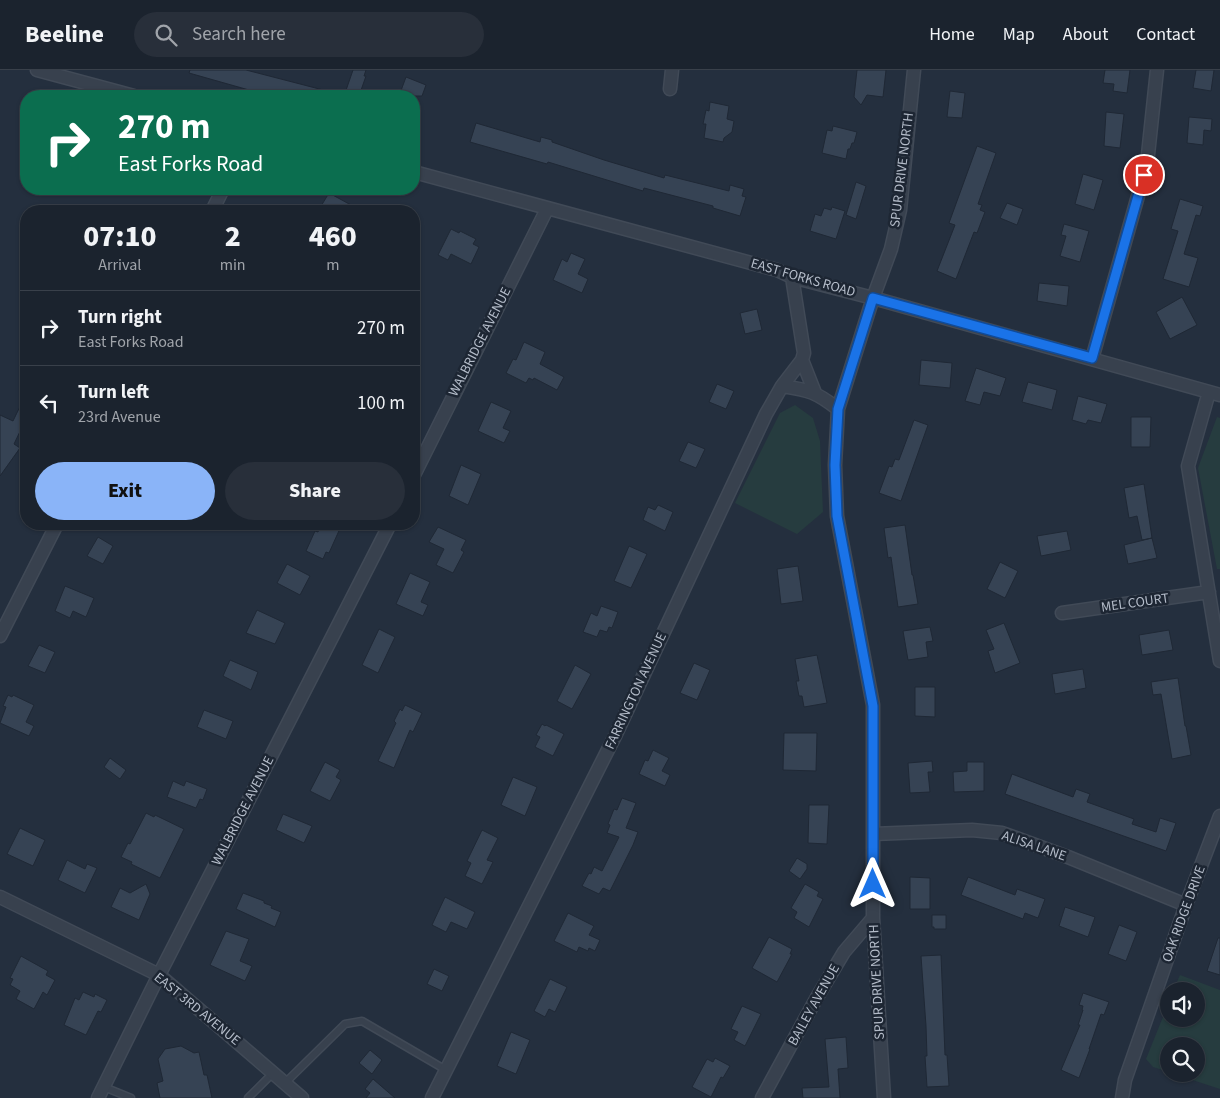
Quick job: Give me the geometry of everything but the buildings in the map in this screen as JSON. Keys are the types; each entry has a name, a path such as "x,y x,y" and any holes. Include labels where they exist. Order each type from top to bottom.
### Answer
{"street":[{"path":"37,70 112,90"},
{"path":"670,88 672,70"},
{"name":"SPUR DRIVE NORTH","path":"884,1098 873,918 873,706 837,516 835,465 838,409 873,298 891,249 900,210 914,70"},
{"path":"1092,358 1147,164 1157,70"},
{"name":"EAST FORKS ROAD","path":"420,174 777,270 792,278 873,298 1092,358 1215,394"},
{"name":"WALBRIDGE AVENUE","path":"420,464 547,209"},
{"path":"792,278 804,347 802,360 815,393"},
{"name":"FARRINGTON AVENUE","path":"432,1098 616,734 766,414 782,386 802,360"},
{"path":"782,386 804,389 815,393 838,409"},
{"path":"1215,394 1188,466 1220,661"},
{"path":"0,636 54,530"},
{"name":"WALBRIDGE AVENUE","path":"101,1092 387,530"},
{"name":"MEL COURT","path":"1062,613 1209,592"},
{"name":"OAK RIDGE DRIVE","path":"1122,1098 1125,1080 1186,905 1220,816"},
{"name":"ALISA LANE","path":"873,834 972,830 1002,833 1068,857 1186,905"},
{"name":"EAST 3RD AVENUE","path":"0,897 159,975 302,1098"},
{"name":"BAILEY AVENUE","path":"762,1098 844,952 873,918"}],"lane":[{"path":"285,1083 345,1024 362,1022 446,1070"},
{"path":"248,1098 273,1073"},
{"path":"101,1092 131,1098"}],"green space":[{"path":"795,405 813,418 820,441 823,512 797,534 735,503 780,413"},
{"path":"1217,417 1220,418 1220,569 1217,569 1198,468"},
{"path":"1180,975 1199,982 1177,982"},
{"path":"1205,984 1220,990 1220,1089 1199,1082 1205,1082 1205,1037 1160,1037 1160,1069 1153,1067 1146,1059 1160,1024 1160,1027 1205,1027"}],"route":[{"path":"873,884 873,706 837,516 835,465 838,409 873,298 1092,358 1130,230 1144,175"}]}
